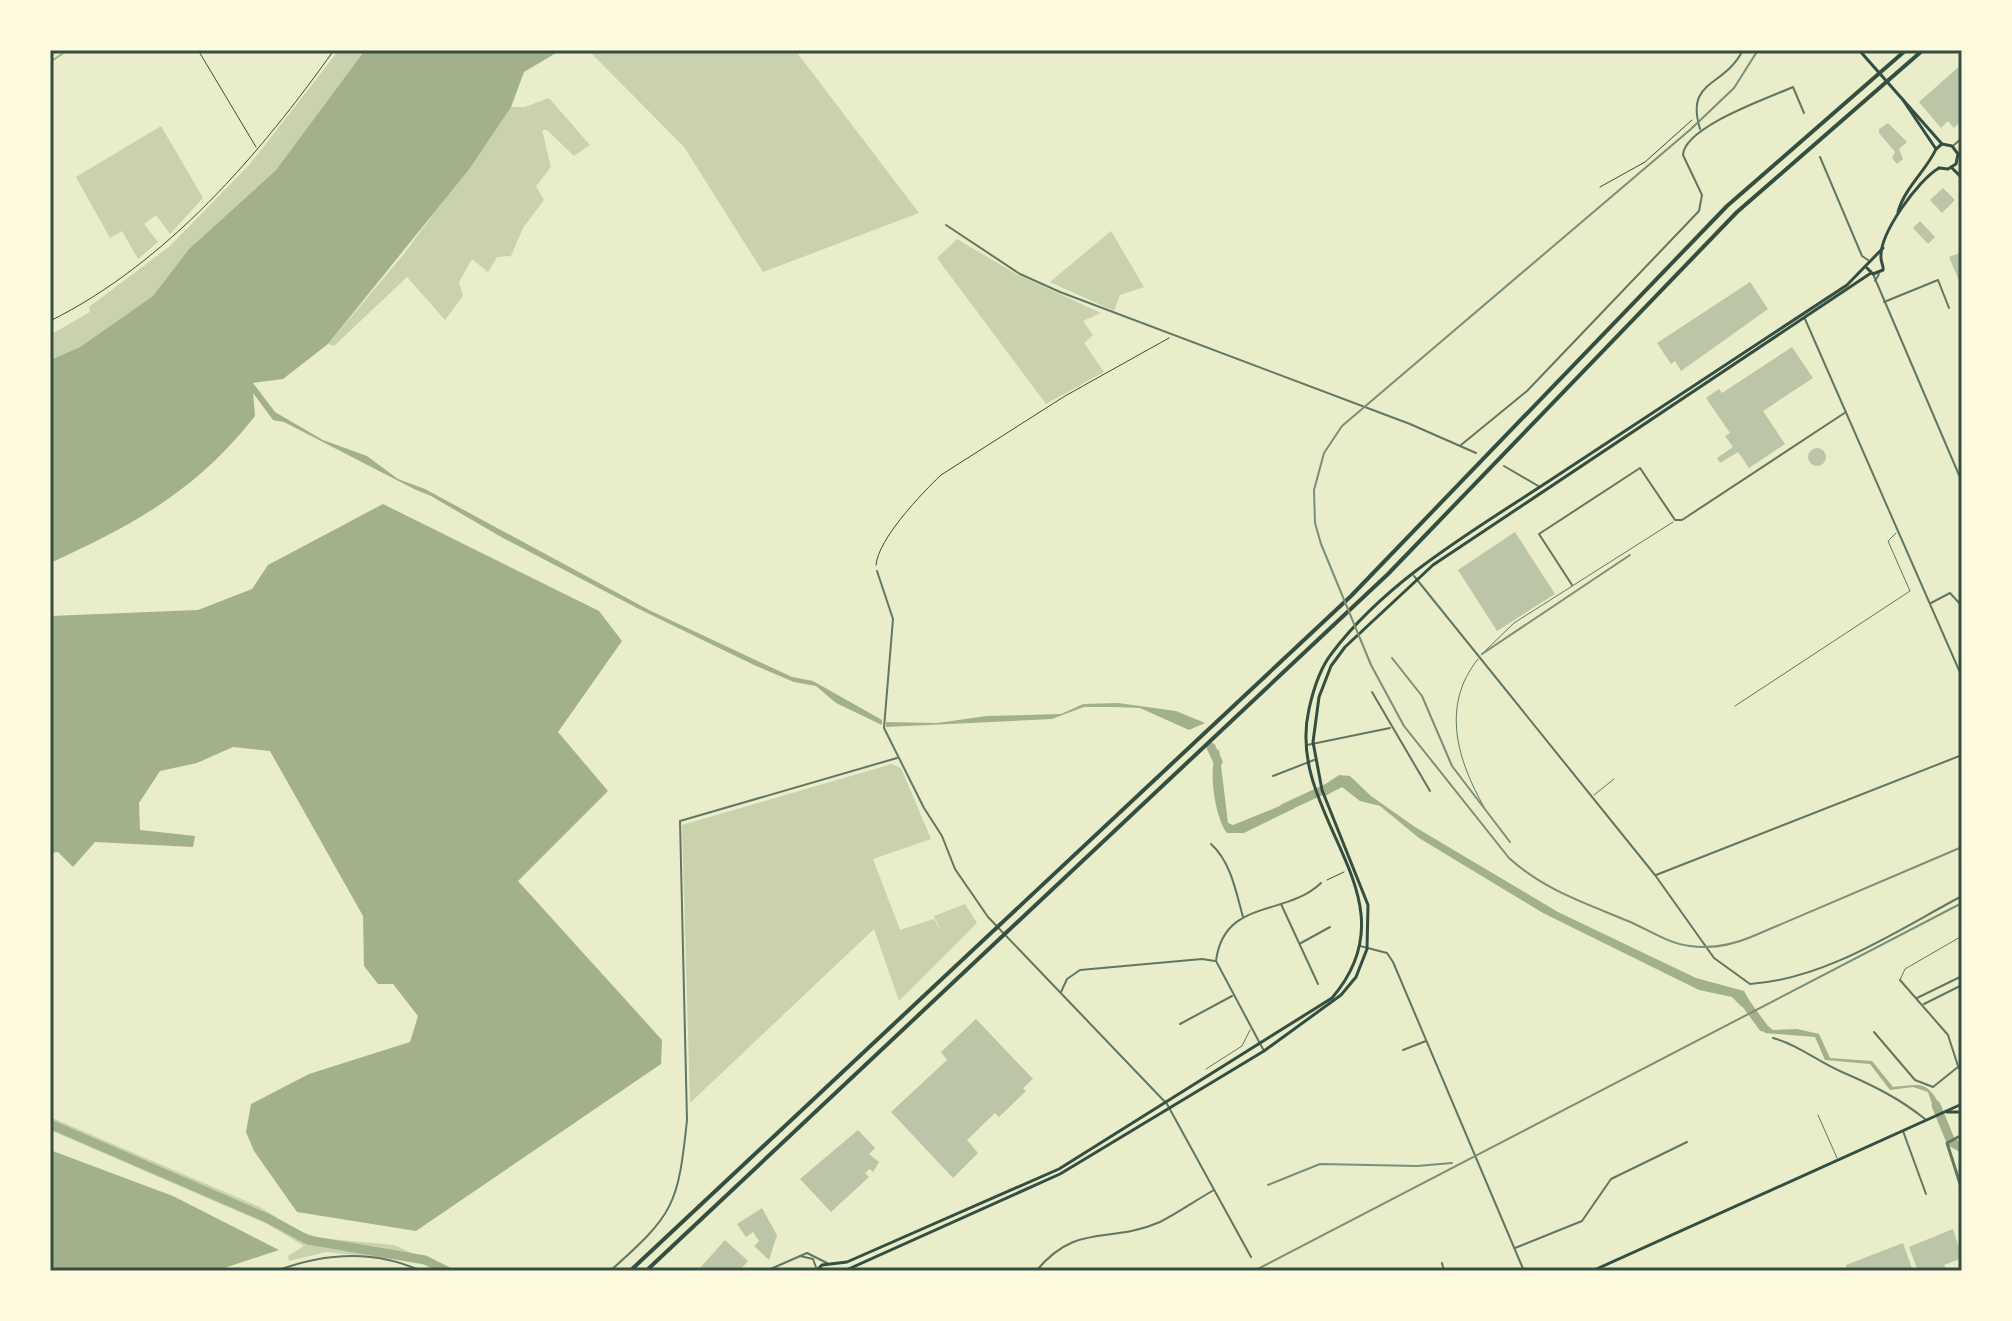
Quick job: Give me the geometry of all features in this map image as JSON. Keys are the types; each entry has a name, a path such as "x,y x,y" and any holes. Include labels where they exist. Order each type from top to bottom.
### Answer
{"highway":[{"path":"630,1271 1351,596 1737,197 1906,50"},
{"path":"646,1271 1370,592 1726,222 1819,136 1923,50"}],"main road":[{"path":"1859,50 1942,144 1952,146 1958,154 1952,168"},
{"path":"1903,100 1936,149"},
{"path":"1486,526 1804,317 1867,268 1868,260 1878,257 1883,248 1909,187 1942,144"},
{"path":"1933,159 1939,168"},
{"path":"1957,162 1962,167"},
{"path":"1895,220 1911,193 1939,168 1952,168 1962,178"},
{"path":"817,1270 828,1264 842,1271 1045,1182 1168,1106 1332,998 1348,977 1360,946 1362,903 1313,788 1308,762 1308,710 1330,655 1414,576 1540,486 1884,268 1878,257"},
{"path":"1867,268 1874,274"},
{"path":"834,1265 1043,1177 1264,1051 1341,995 1356,977 1368,948 1370,926 1365,889 1320,785 1314,760 1315,710 1331,666 1359,631 1414,576"},
{"path":"1592,1271 1962,1104"},
{"path":"1943,1113 1962,1112"}],"street":[{"path":"1701,130 1694,105 1705,87 1736,64 1743,50"},
{"path":"1460,446 1517,401 1699,211 1702,195 1683,155 1684,147 1701,130 1793,87 1804,113"},
{"path":"1952,146 1962,138"},
{"path":"1958,154 1962,148"},
{"path":"1820,157 1862,256 1868,260"},
{"path":"946,225 1020,274 1173,336 1410,424 1476,453"},
{"path":"1874,274 1883,303 1962,482"},
{"path":"1883,303 1938,280 1949,308"},
{"path":"1804,317 1962,677"},
{"path":"1572,585 1539,534 1640,468 1675,520 1682,520 1846,412"},
{"path":"1504,466 1540,486 1543,491"},
{"path":"877,571 893,619 884,728 942,836 965,888 988,917 1168,1106 1251,1257"},
{"path":"1414,576 1655,875 1714,958 1750,984 1802,974 1860,950 1962,896"},
{"path":"1930,604 1950,593 1961,605"},
{"path":"1372,692 1430,791"},
{"path":"1307,745 1391,728"},
{"path":"1655,875 1961,756"},
{"path":"610,1271 664,1220 673,1206 684,1153 687,1120 680,821 898,758"},
{"path":"1273,776 1314,760"},
{"path":"1211,844 1228,869 1243,918"},
{"path":"1264,1051 1216,961 1225,932 1243,918 1321,883"},
{"path":"1281,902 1318,984"},
{"path":"1300,944 1330,927"},
{"path":"1360,946 1387,953 1393,962 1524,1271"},
{"path":"1061,993 1067,979 1080,970 1202,959 1216,961"},
{"path":"1917,998 1962,976"},
{"path":"1900,980 1948,1035 1962,1072"},
{"path":"1923,1005 1962,985"},
{"path":"1180,1024 1234,995"},
{"path":"1874,1032 1915,1080 1933,1087 1958,1067"},
{"path":"1773,1038 1791,1043 1841,1072 1878,1087 1926,1120"},
{"path":"1403,1050 1427,1040"},
{"path":"1903,1130 1926,1194"},
{"path":"1960,1136 1947,1143 1962,1190"},
{"path":"1514,1248 1582,1221 1611,1179 1687,1142"},
{"path":"1036,1271 1053,1251 1078,1237 1132,1231 1160,1222 1215,1189"},
{"path":"766,1271 811,1253 828,1264"},
{"path":"276,1271 327,1255 386,1260 421,1271"},
{"path":"799,1256 813,1259 817,1270"},
{"path":"1442,1263 1444,1271"}],"lane":[{"path":"1484,807 1465,772 1456,732 1459,698 1480,657 1514,623 1675,520"},
{"path":"1735,706 1910,591 1888,541 1898,531"},
{"path":"1592,797 1614,779"},
{"path":"1900,980 1905,969 1962,936"},
{"path":"1206,1069 1242,1046 1251,1028"},
{"path":"1818,1115 1838,1161"}],"path":[{"path":"198,50 257,149"},
{"path":"50,321 90,299 169,238 257,149 334,50"},
{"path":"1600,187 1645,162 1696,116"},
{"path":"877,571 877,557 882,546 924,491 941,475 1065,396 1173,336"},
{"path":"1321,883 1350,869"}],"shaded area":[{"path":"339,50 365,50 276,170 189,249 153,296 80,347 50,360 50,335 90,312 89,307 170,246 250,164"},
{"path":"365,50 561,50 524,72 511,107 470,168 328,344 283,379 253,383 275,412 323,440 367,456 398,479 425,489 649,610 792,677 813,681 882,720 882,725 836,703 816,686 794,682 754,665 637,608 503,538 431,496 284,422 273,420 253,393 255,416 233,442 187,485 136,519 50,563 50,360 80,347 153,296 189,249 276,170"},
{"path":"795,50 919,213 763,272 684,147 589,51"},
{"path":"549,98 590,145 574,156 547,130 542,130 551,167 536,186 544,200 523,228 511,256 497,257 488,272 472,259 459,282 463,296 445,320 407,277 334,346 328,344 404,254 511,107 525,107"},
{"path":"161,126 203,198 170,234 156,215 144,224 158,242 138,259 122,231 110,238 76,177"},
{"path":"1111,231 1144,287 1120,295 1114,311 1050,282"},
{"path":"957,239 1018,275 1101,313 1083,321 1093,335 1084,343 1104,372 1046,404 937,258"},
{"path":"383,504 599,611 622,641 558,732 608,791 518,881 662,1040 661,1064 416,1231 297,1212 254,1151 246,1132 251,1104 309,1074 410,1042 418,1016 393,984 378,984 364,966 363,916 270,751 233,747 197,763 160,771 139,803 140,830 195,836 193,847 95,842 73,867 58,852 50,853 50,616 198,610 252,589 268,565"},
{"path":"1118,703 1176,711 1205,723 1189,730 1140,708 1084,707 1052,719 886,727 886,722 937,723 987,716 1061,714 1083,704"},
{"path":"1219,749 1228,823 1233,825 1292,801 1295,808 1244,833 1227,833 1219,816 1214,791 1213,766"},
{"path":"892,764 901,768 931,839 873,859 900,930 934,919 941,932 934,916 965,904 977,923 899,1001 874,929 690,1103 682,825"},
{"path":"1339,775 1350,776 1371,796 1415,827 1558,912 1696,978 1744,991 1752,1005 1742,1007 1732,997 1699,990 1543,913 1419,838 1380,806 1360,801 1342,787 1325,796 1321,787"},
{"path":"1757,1017 1773,1030 1797,1029 1819,1034 1830,1058 1872,1061 1893,1087 1923,1086 1933,1093 1942,1110 1935,1113 1928,1092 1913,1087 1890,1090 1870,1064 1825,1060 1815,1037 1765,1033"},
{"path":"50,1117 260,1207 299,1231 320,1238 394,1245 412,1253 393,1259 326,1252 289,1261 288,1256 304,1246 267,1224 50,1130"},
{"path":"50,1150 173,1196 279,1250 215,1271 50,1271"}],"building":[{"path":"1962,64 1962,120 1954,128 1948,121 1941,128 1919,102"},
{"path":"1888,123 1907,142 1899,149 1903,159 1897,164 1892,158 1895,152 1879,133 1879,129"},
{"path":"1943,188 1955,200 1942,213 1930,200"},
{"path":"1920,221 1935,237 1928,244 1913,228"},
{"path":"1962,252 1962,288 1949,257"},
{"path":"1750,282 1768,309 1681,371 1675,361 1671,364 1657,343"},
{"path":"1792,347 1813,378 1763,411 1785,444 1749,468 1738,452 1720,463 1717,458 1733,447 1725,436 1730,433 1706,398 1719,389 1722,393"},
{"path":"1813,448 1821,448 1826,457 1824,464 1813,466 1808,461 1808,453"},
{"path":"1515,532 1555,594 1497,631 1458,570"},
{"path":"976,1019 1033,1079 1023,1088 1026,1091 999,1117 995,1113 967,1140 978,1153 953,1178 891,1112 947,1060 941,1052"},
{"path":"858,1130 875,1148 869,1154 879,1162 873,1172 870,1169 865,1173 869,1177 831,1212 800,1179"},
{"path":"762,1208 777,1235 769,1260 754,1246 759,1241 753,1232 746,1237 737,1224"},
{"path":"1953,1229 1962,1258 1944,1265 1947,1271 1918,1271 1909,1247"},
{"path":"725,1240 748,1261 739,1271 704,1271 700,1268"},
{"path":"1903,1243 1913,1271 1848,1271 1846,1265"}],"waterway":[{"path":"50,55 57,50"},
{"path":"50,62 68,50"},
{"path":"1211,747 1218,762"},
{"path":"1284,808 1325,789"},
{"path":"1741,997 1763,1027"},
{"path":"1936,1105 1951,1142 1962,1148"},
{"path":"50,1124 267,1218 308,1240 425,1260 447,1271"}],"railway":[{"path":"1758,50 1734,88 1691,129 1342,426 1324,453 1314,490 1315,523 1371,665 1404,726 1509,858 1536,879 1566,895 1674,942 1714,947 1751,937 1962,847"},
{"path":"1482,654 1630,555"},
{"path":"1392,658 1422,696 1452,766 1510,842"},
{"path":"1254,1271 1962,903"},
{"path":"1268,1185 1320,1164 1417,1166 1452,1163"}]}
